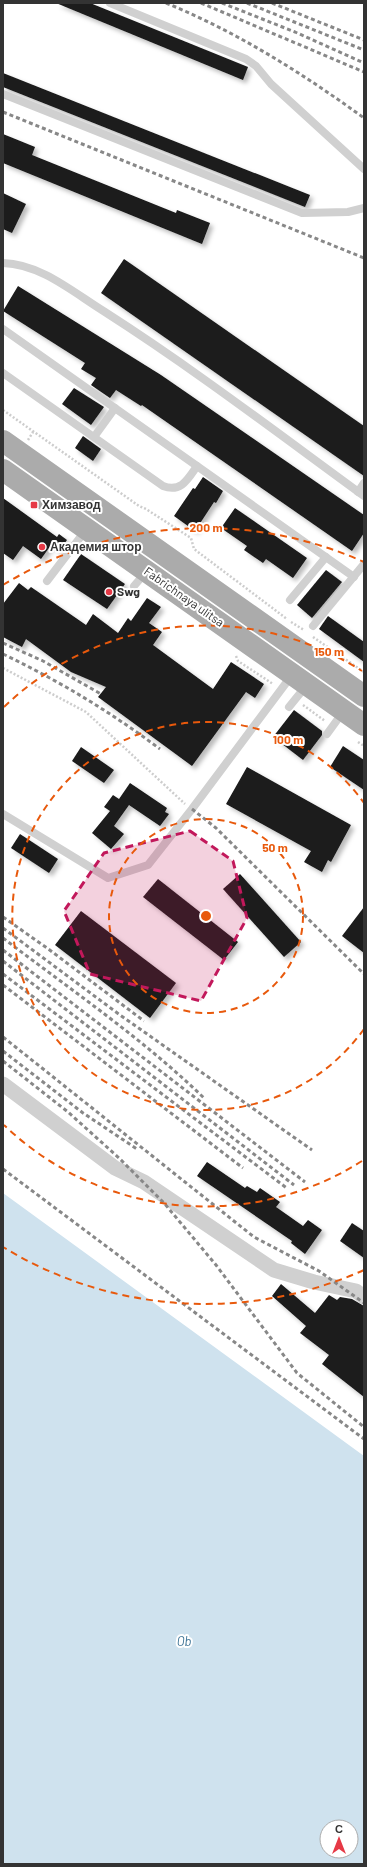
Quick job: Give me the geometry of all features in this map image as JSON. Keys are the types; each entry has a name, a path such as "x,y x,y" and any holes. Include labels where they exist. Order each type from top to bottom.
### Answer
{"main road":[{"name":"Fabrichnaya ulitsa","path":"3,442 364,696"},
{"name":"Fabrichnaya ulitsa","path":"3,470 364,725"}],"street":[{"path":"3,1084 115,1168 144,1182 274,1270 314,1282 356,1291 364,1297"}],"lane":[{"path":"110,3 246,59 256,66 271,84 364,170"},
{"path":"3,94 302,213 348,212 364,208"},
{"path":"3,263 21,265 46,275 145,338 361,494 364,483"},
{"path":"3,329 354,577"},
{"path":"3,373 163,486 174,488 184,484 197,466"},
{"path":"94,437 115,408"},
{"path":"47,581 82,535"},
{"path":"290,600 326,557"},
{"path":"313,626 364,564"},
{"path":"134,586 140,579"},
{"path":"289,707 300,679"},
{"path":"3,814 108,878 148,865 192,809 300,679"},
{"path":"327,734 344,710"}],"path":[{"path":"3,410 139,506 191,538 194,549 288,620 364,672"},
{"path":"3,668 86,712 179,800 192,809"}],"highlighted area":[{"path":"190,831 233,861 247,918 201,1001 90,974 64,911 104,853"}],"water":[{"name":"Ob","path":"3,1193 364,1456 364,1864 3,1864"}],"building":[{"path":"56,3 90,3 248,67 243,80"},
{"path":"3,73 310,195 305,207 3,87"},
{"path":"3,134 35,147 32,155 176,213 177,210 210,223 202,244 3,163"},
{"path":"3,193 26,204 12,233 3,229"},
{"path":"124,259 364,426 364,476 101,293"},
{"path":"18,286 161,375 364,515 364,533 352,551 142,405 141,406 116,390 110,398 91,385 96,378 81,369 85,363 3,311"},
{"path":"74,388 104,407 91,425 62,404"},
{"path":"83,436 101,449 93,461 75,448"},
{"path":"203,477 223,491 195,531 174,516 193,488 195,489"},
{"path":"3,498 57,537 59,534 67,540 59,551 51,545 41,559 23,546 13,560 3,553"},
{"path":"235,508 307,558 293,578 266,559 263,563 244,550 247,546 221,528"},
{"path":"81,554 125,584 107,609 63,580"},
{"path":"326,570 342,582 312,618 297,605"},
{"path":"19,583 28,590 31,587 86,625 93,614 118,633 128,618 131,621 147,598 161,607 149,623 162,632 153,645 213,689 231,662 264,684 255,698 246,692 192,766 98,697 106,687 71,672 26,639 22,647 3,637 3,604"},
{"path":"328,616 364,642 364,662 319,629"},
{"path":"294,710 322,731 322,735 303,760 273,737"},
{"path":"343,746 364,760 364,790 330,767"},
{"path":"81,747 114,770 104,783 72,761"},
{"path":"247,767 351,825 331,862 328,860 322,872 304,862 311,851 226,804"},
{"path":"130,783 167,808 165,812 169,814 160,826 129,805 114,826 124,834 111,849 92,833 110,811 104,807 113,795 119,799"},
{"path":"20,834 58,859 49,873 11,848"},
{"path":"240,874 301,942 284,957 223,889"},
{"path":"158,879 238,942 224,960 143,897"},
{"path":"364,907 364,953 342,936"},
{"path":"81,911 176,983 150,1018 55,945"},
{"path":"207,1162 245,1188 247,1186 257,1192 260,1188 280,1202 276,1207 303,1226 308,1220 322,1230 305,1254 291,1243 292,1241 197,1176"},
{"path":"352,1223 364,1231 364,1258 340,1241"},
{"path":"281,1284 315,1313 329,1295 337,1300 340,1297 352,1299 364,1306 364,1397 322,1364 329,1355 300,1333 306,1326 272,1296"}],"railway":[{"path":"166,3 192,14 244,40 293,69 364,118"},
{"path":"201,3 364,72"},
{"path":"222,3 295,32 364,63"},
{"path":"247,3 364,50"},
{"path":"272,3 364,40"},
{"path":"3,112 364,258"},
{"path":"3,643 43,661 101,694"},
{"path":"3,654 45,675 84,698 122,722 160,749"},
{"path":"192,809 216,828 364,974"},
{"path":"3,917 144,1021"},
{"path":"3,928 120,1015 312,1150"},
{"path":"3,938 131,1035 204,1098"},
{"path":"3,950 305,1182"},
{"path":"3,961 294,1185"},
{"path":"3,974 288,1189"},
{"path":"3,985 243,1168"},
{"path":"3,1037 254,1237 319,1271 364,1303"},
{"path":"3,1051 83,1113 137,1149"},
{"path":"3,1061 68,1112 119,1158 164,1203 216,1265 297,1373 364,1427"},
{"path":"3,1169 364,1439"}],"place":[{"name":"Химзавод","path":"34,505"},
{"name":"Академия штор","path":"42,547"},
{"name":"Swg","path":"109,592"}]}
